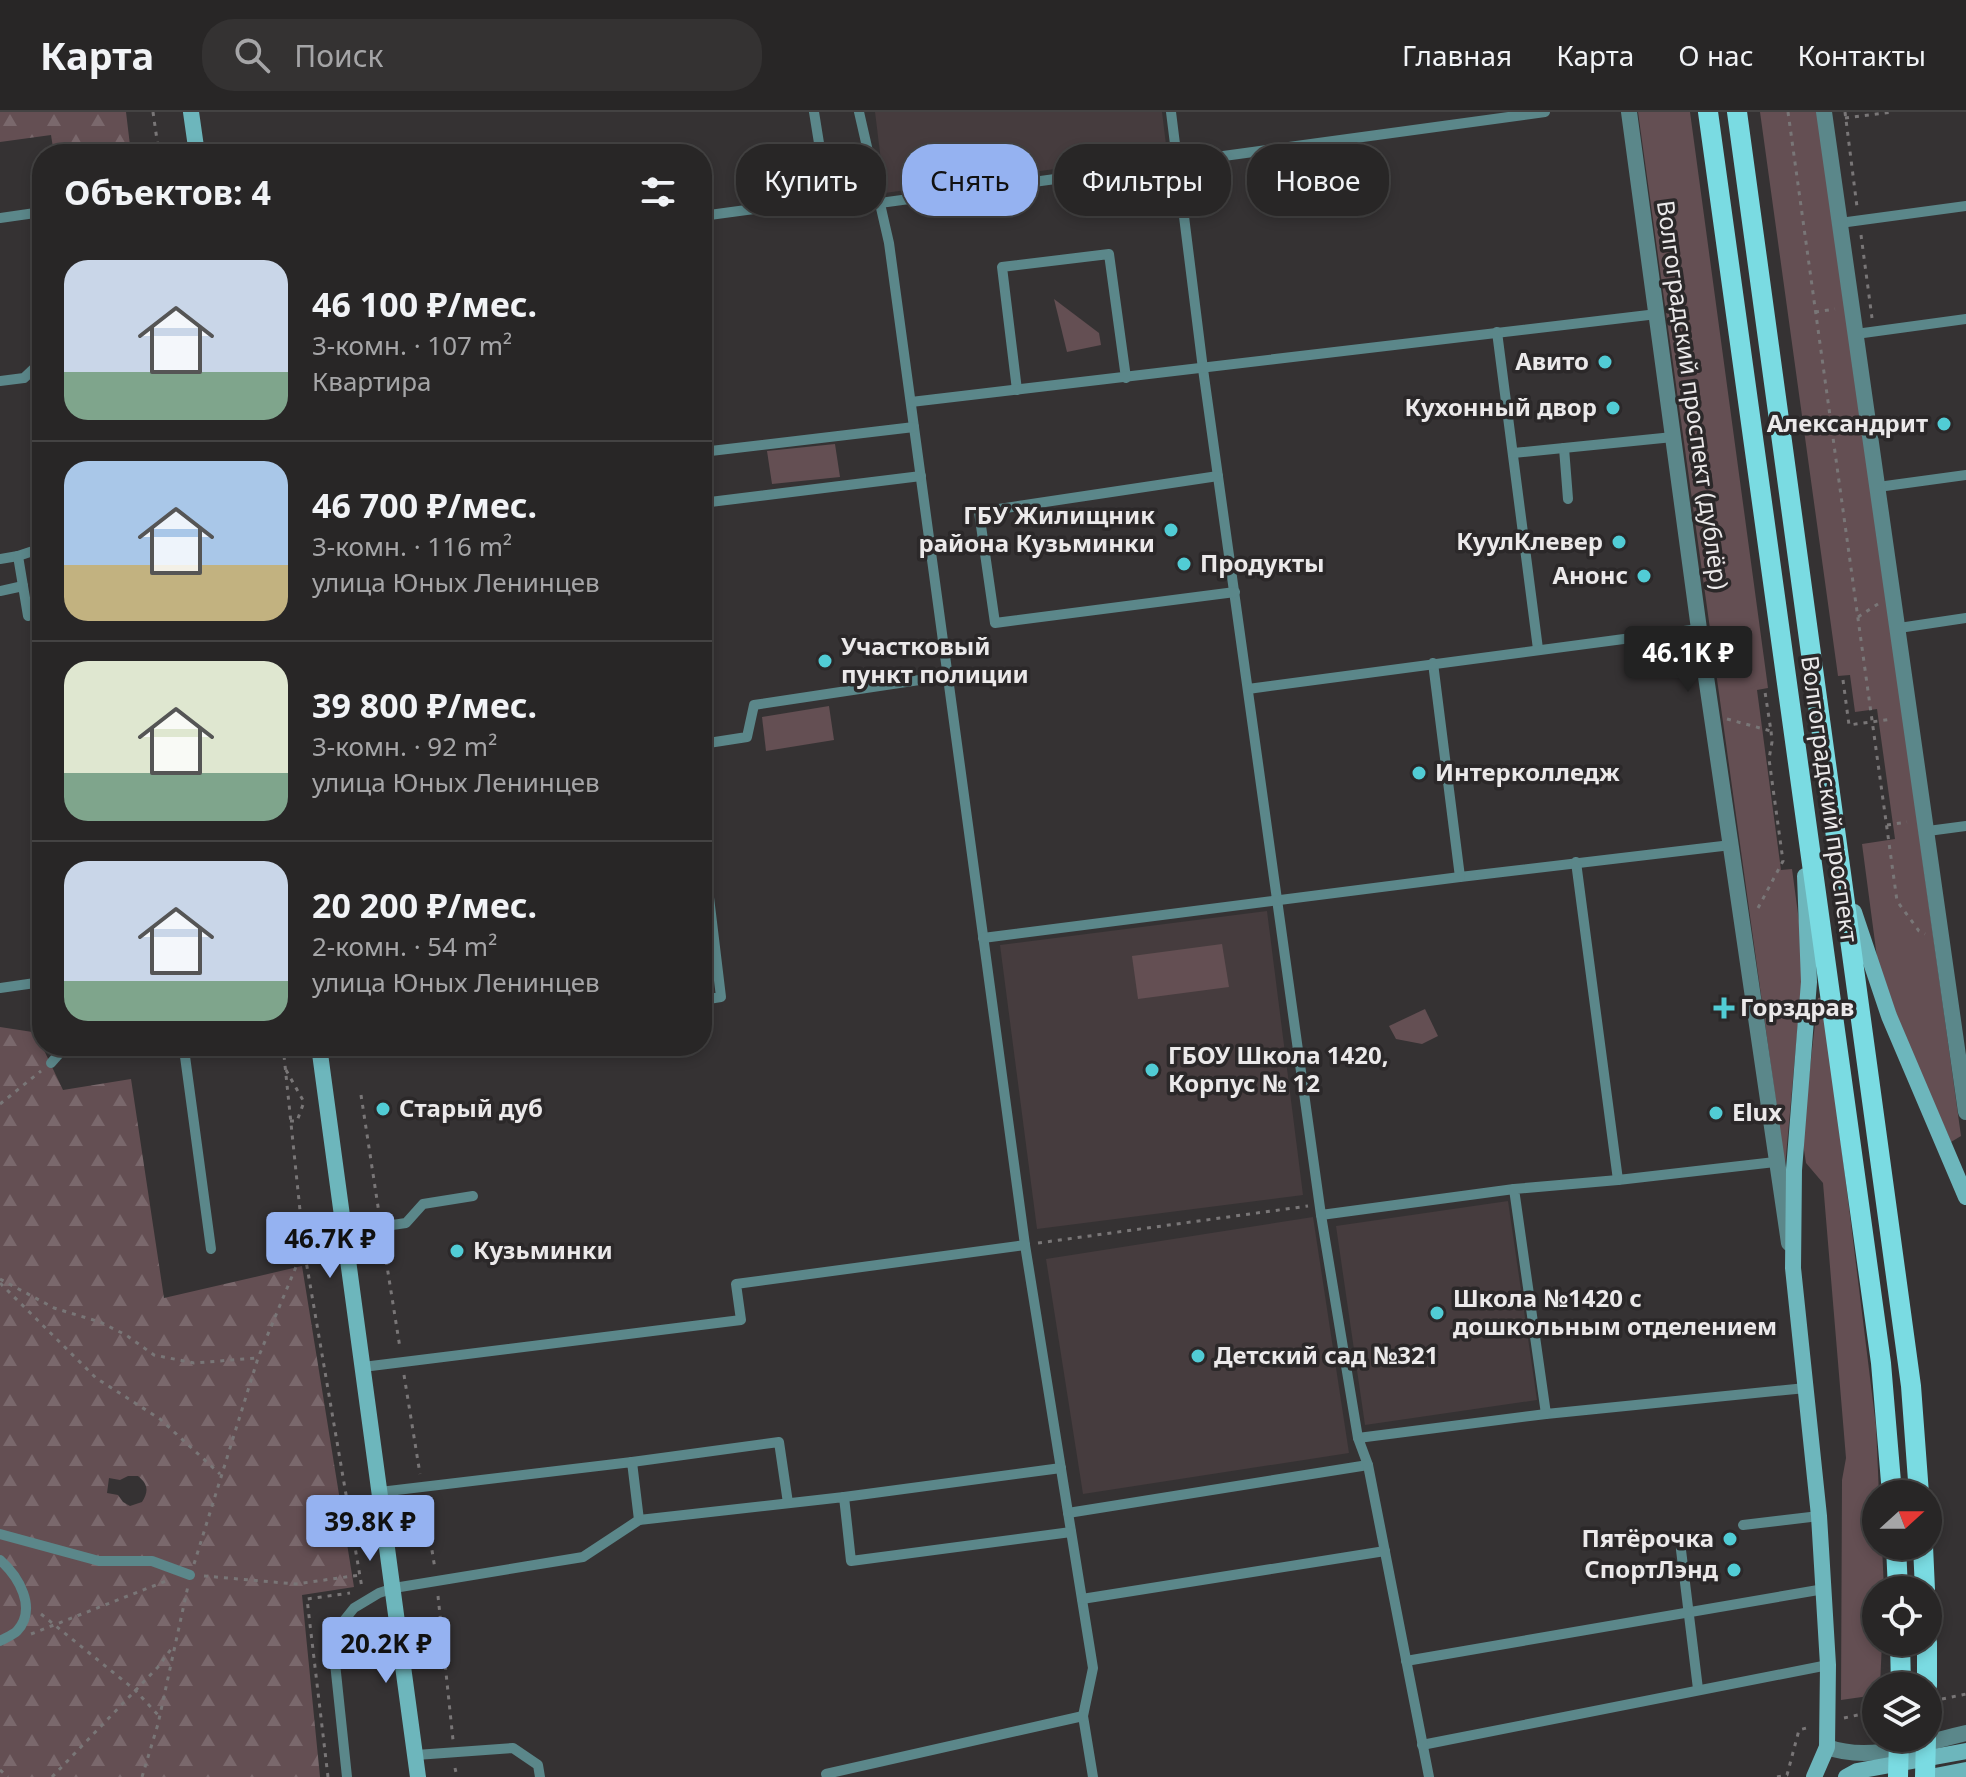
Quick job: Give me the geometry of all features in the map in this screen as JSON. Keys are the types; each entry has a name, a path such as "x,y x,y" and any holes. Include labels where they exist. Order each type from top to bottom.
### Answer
{"main road":[{"path":"191,112 196,144"},
{"name":"Волгоградский проспект","path":"1708,112 1881,1363 1891,1480"},
{"name":"Волгоградский проспект","path":"1737,112 1911,1386 1918,1480"},
{"path":"1793,1268 1794,1170 1809,982 1803,799"},
{"path":"1839,853 1875,979 1966,1197"},
{"path":"320,1056 418,1777"},
{"name":"Волгоградский проспект (дублёр)","path":"1793,1268 1819,1516 1828,1665 1827,1747 1814,1777"},
{"path":"1846,1777 1857,1771 1966,1751"},
{"path":"1898,1777 1899,1752"},
{"path":"1926,1752 1927,1777 1966,1770"}],"street":[{"name":"Волгоградский проспект (дублёр)","path":"1629,112 1699,629 1793,1268"},
{"path":"1824,112 1966,1112"},
{"path":"1827,1747 1844,1754 1864,1755 1966,1733"}],"lane":[{"path":"814,112 819,144"},
{"path":"859,112 866,144"},
{"path":"1171,112 1176,144"},
{"path":"1231,154 1545,112"},
{"path":"886,197 1054,176"},
{"path":"1840,223 1966,206"},
{"path":"712,215 736,211"},
{"path":"0,218 32,213"},
{"path":"883,216 1025,1245 1093,1668 1083,1716 1093,1777"},
{"path":"1185,216 1203,369 1320,1209 1358,1438 1368,1465 1429,1777"},
{"path":"1017,390 1002,267 1109,254 1126,378"},
{"path":"911,402 1657,314"},
{"path":"1856,334 1966,319"},
{"path":"1497,332 1538,649"},
{"path":"0,381 24,378 32,370"},
{"path":"712,451 914,427"},
{"path":"1513,453 1673,437"},
{"path":"1564,448 1568,499"},
{"path":"1878,487 1966,475"},
{"path":"712,502 921,476"},
{"path":"1218,476 979,512 995,623 1235,592"},
{"path":"0,559 32,551"},
{"path":"18,556 28,616"},
{"path":"0,591 23,586"},
{"path":"1899,628 1966,618"},
{"path":"1248,689 1699,629"},
{"path":"1433,663 1460,877"},
{"path":"712,742 747,737 754,705 946,676"},
{"path":"1928,831 1966,826"},
{"path":"983,938 1277,899 1731,845"},
{"path":"1576,862 1618,1180"},
{"path":"712,922 721,997 712,998"},
{"path":"0,988 32,983"},
{"path":"51,1063 57,1056"},
{"path":"185,1056 211,1249"},
{"path":"1320,1209 1775,1162"},
{"path":"1514,1189 1546,1414"},
{"path":"344,1232 406,1223 423,1204 473,1196"},
{"path":"363,1367 741,1320 736,1284 1025,1245"},
{"path":"1358,1438 1546,1414 1806,1388"},
{"path":"380,1492 779,1442 788,1503"},
{"path":"632,1462 639,1520"},
{"path":"1068,1513 1368,1465"},
{"path":"347,1777 333,1644 342,1623 354,1608 379,1593 583,1557 639,1520 1061,1468"},
{"path":"844,1497 851,1561 1071,1532"},
{"path":"1743,1525 1819,1516"},
{"path":"0,1534 99,1561 152,1561 190,1575"},
{"path":"1681,1550 1698,1689"},
{"path":"1082,1599 1385,1551"},
{"path":"0,1560 21,1584 25,1602 24,1619 17,1632 0,1641"},
{"path":"1406,1661 1824,1589"},
{"path":"1422,1745 1828,1665"},
{"path":"827,1777 826,1774 1083,1716"},
{"path":"416,1755 513,1748 538,1765 540,1777"}],"path":[{"path":"153,112 158,144"},
{"path":"1788,112 1897,901 1919,931 1942,940"},
{"path":"1845,118 1892,112"},
{"path":"1843,680 1849,725 1911,716"},
{"path":"1749,912 1756,911 1783,861 1769,759 1771,731 1765,692"},
{"path":"1724,718 1771,731"},
{"path":"284,1056 304,1249 362,1591"},
{"path":"0,1104 51,1063"},
{"path":"285,1069 304,1102 297,1121 290,1121"},
{"path":"361,1095 436,1581 457,1777"},
{"path":"1025,1245 1320,1209"},
{"path":"142,1777 159,1716 190,1575 258,1358 304,1249"},
{"path":"0,1281 54,1308 100,1322 126,1335 154,1355 194,1363 258,1358"},
{"path":"0,1281 96,1378 160,1419 221,1474"},
{"path":"22,1637 165,1581 190,1575 296,1584 360,1575"},
{"path":"25,1602 135,1690 159,1716"},
{"path":"52,1777 175,1644"},
{"path":"1942,1693 1966,1694"},
{"path":"1777,1777 1787,1775 1799,1730 1862,1714"},
{"path":"0,1770 8,1777"}],"shaded area":[{"path":"875,112 1162,112 1166,144 1054,144 1054,169 1038,171 1038,144 902,144 902,191 886,193 886,144 879,144"},
{"name":"ГБОУ Школа 1420, Корпус № 12","path":"1267,911 1303,1195 1037,1229 1000,945"},
{"name":"Школа №1420 с дошкольным отделением","path":"1508,1201 1537,1400 1365,1425 1336,1226"},
{"name":"Детский сад №321","path":"1313,1217 1349,1453 1083,1494 1046,1259"}],"green space":[{"path":"0,112 126,112 130,144 52,144 51,135 0,142"},
{"path":"1638,112 1690,112 1768,688 1757,690 1781,870 1792,869 1804,958 1785,1167"},
{"path":"1760,112 1819,112 1961,1136 1951,1142 1888,998 1878,965 1862,844 1895,839 1877,709 1855,712 1850,675 1838,676"},
{"path":"1054,299 1099,333 1101,345 1067,352"},
{"path":"835,444 840,477 772,484 767,451"},
{"path":"829,706 834,740 766,751 762,717"},
{"path":"1222,944 1229,987 1138,999 1132,956"},
{"path":"1823,997 1876,1426 1878,1480 1862,1480 1862,1560 1883,1560 1883,1576 1862,1576 1862,1656 1881,1656 1881,1672 1862,1672 1862,1697 1841,1700 1842,1480 1846,1458 1823,1183 1806,1163 1802,1137 1818,998"},
{"path":"1425,1009 1438,1036 1422,1044 1396,1039 1389,1026"},
{"path":"0,1027 32,1032 32,1056 47,1056 63,1090 131,1079 164,1298 302,1266 354,1587 302,1595 320,1777 0,1777","holes":["138,1476 144,1482 146,1494 142,1502 130,1506 118,1495 107,1493 109,1478 120,1480"]}],"place":[{"name":"Авито","path":"1605,362"},
{"name":"Кухонный двор","path":"1613,408"},
{"name":"Александрит","path":"1944,424"},
{"name":"ГБУ Жилищник района Кузьминки","path":"1171,530"},
{"name":"КуулКлевер","path":"1619,542"},
{"name":"Продукты","path":"1184,564"},
{"name":"Анонс","path":"1644,576"},
{"name":"Участковый пункт полиции","path":"825,661"},
{"name":"Интерколледж","path":"1419,773"},
{"name":"Горздрав","path":"1724,1008"},
{"name":"ГБОУ Школа 1420, Корпус № 12","path":"1152,1070"},
{"name":"Старый дуб","path":"383,1109"},
{"name":"Elux","path":"1716,1113"},
{"name":"Кузьминки","path":"457,1251"},
{"name":"Школа №1420 с дошкольным отделением","path":"1437,1313"},
{"name":"Детский сад №321","path":"1198,1356"},
{"name":"Пятёрочка","path":"1730,1539"},
{"name":"СпортЛэнд","path":"1734,1570"}]}
